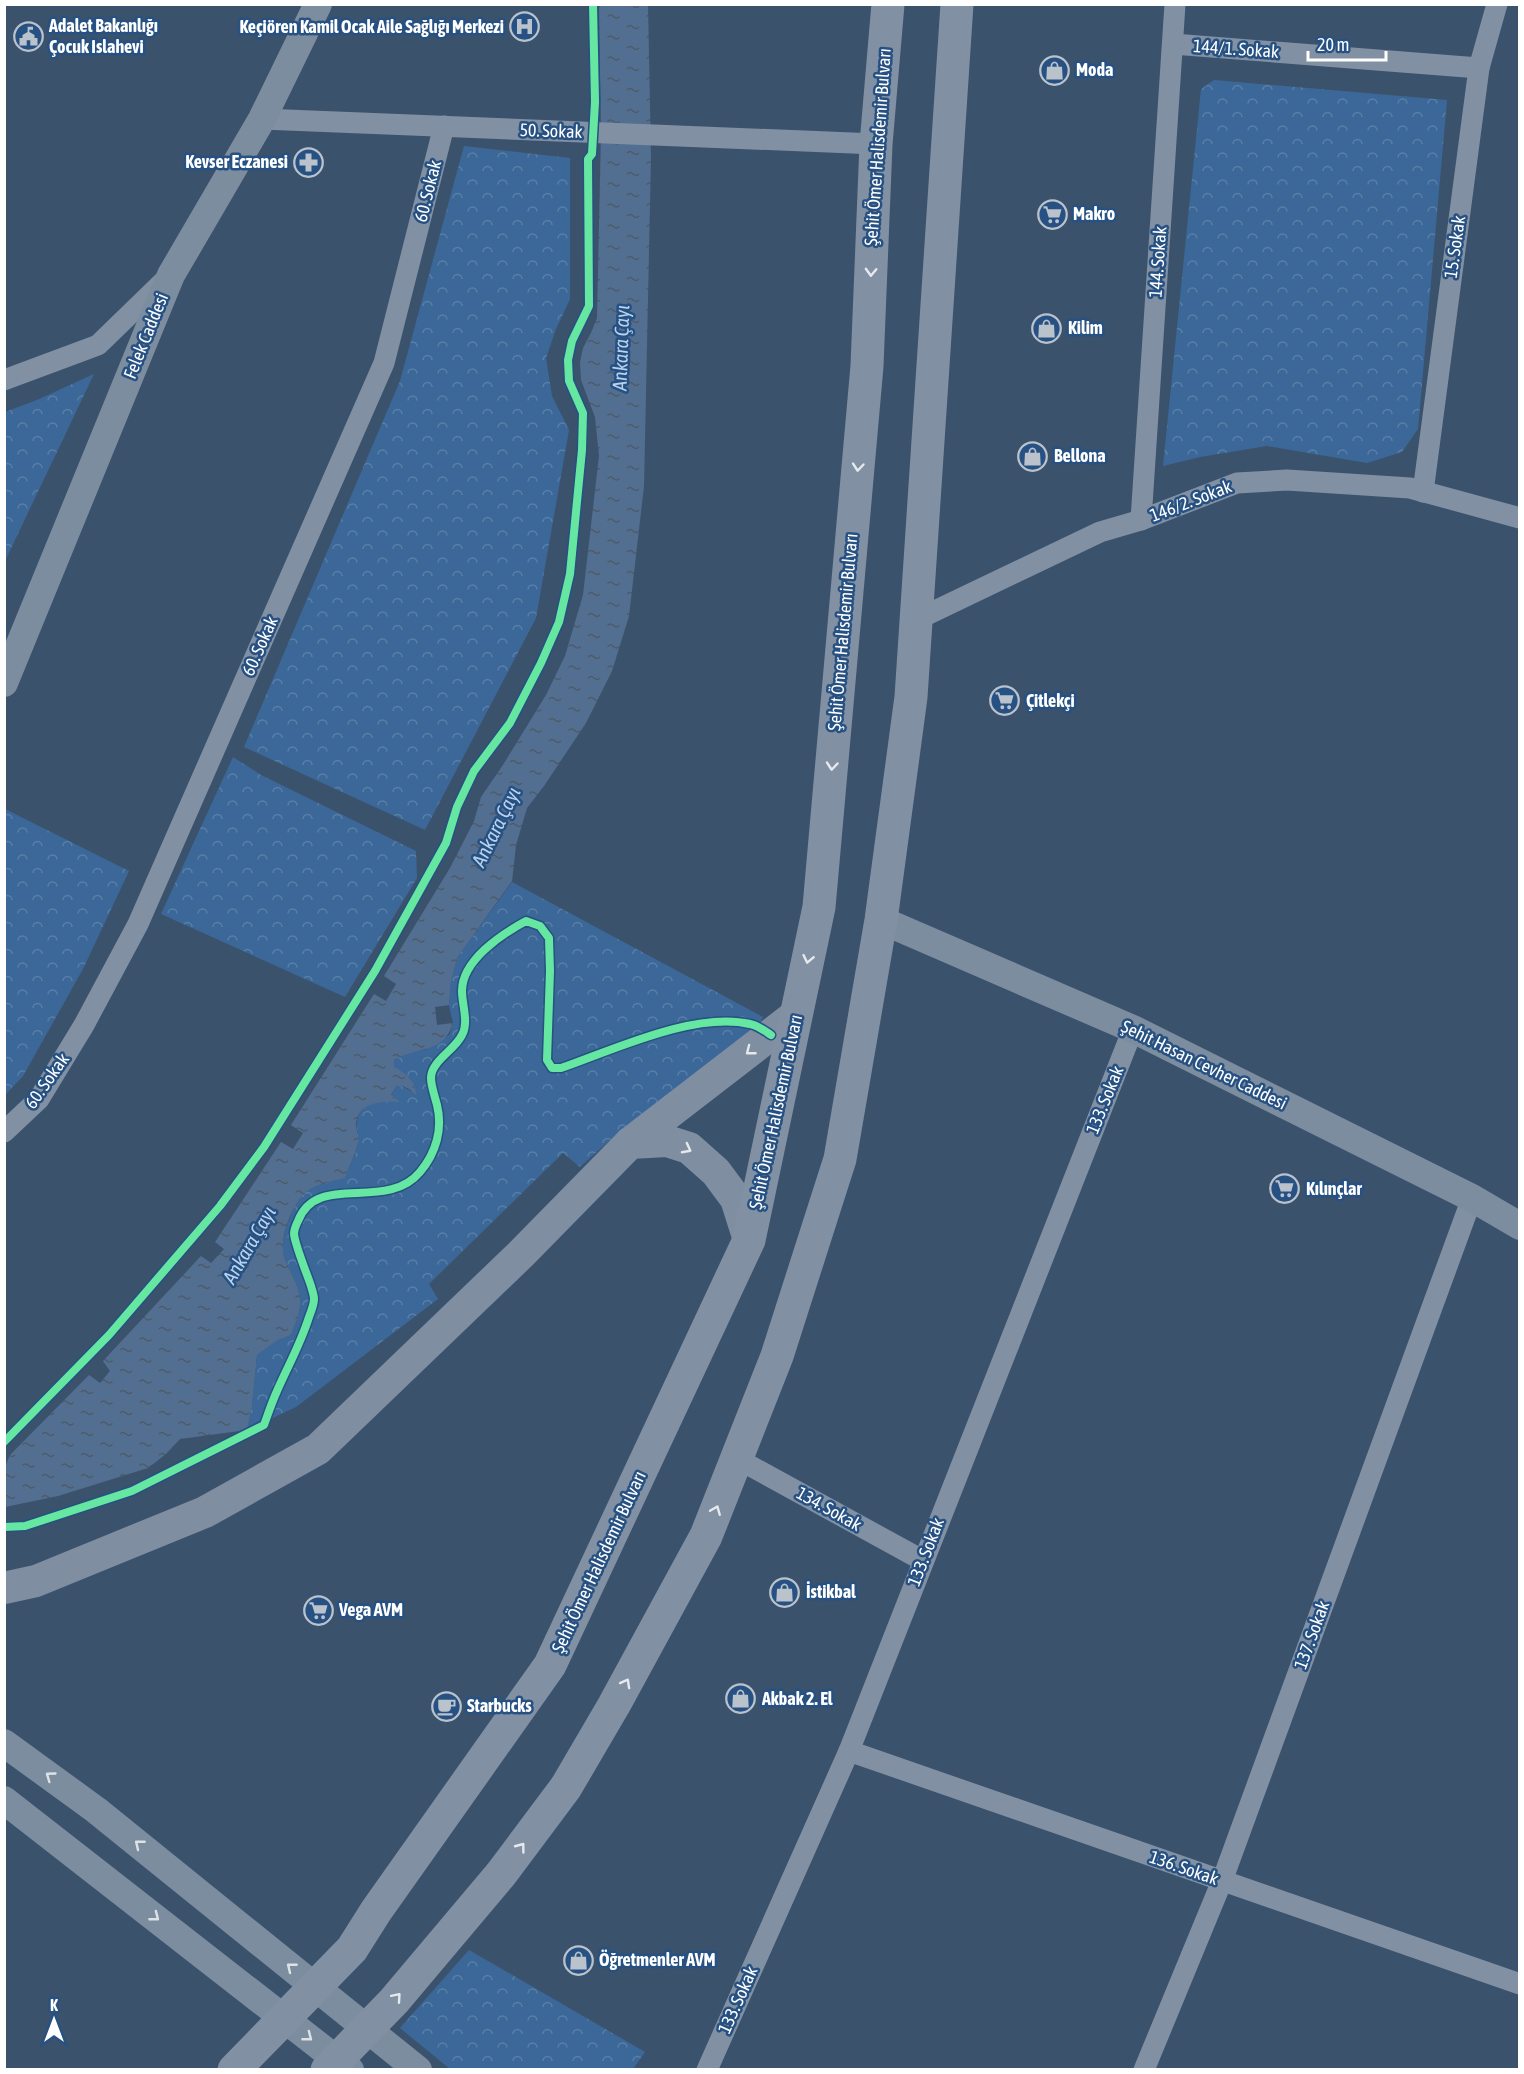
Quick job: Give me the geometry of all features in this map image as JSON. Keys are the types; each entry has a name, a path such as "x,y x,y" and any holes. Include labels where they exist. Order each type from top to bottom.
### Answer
{"highway":[{"name":"Şehit Ömer Halisdemir Bulvarı","path":"234,2070 352,1948 550,1665 749,1240 819,907 867,366 876,144 888,4"},
{"path":"327,2070 394,2001 501,1874 566,1787 619,1695 706,1536 777,1356 840,1159 881,920 911,697 957,4"}],"main road":[{"path":"4,1588 36,1581 205,1512 318,1449 513,1263 630,1143 796,1015"},
{"path":"630,1143 667,1141 689,1148 716,1172 736,1199 749,1240"},
{"path":"4,1611 36,1581"}],"street":[{"name":"Felek Caddesi","path":"4,683 171,275 262,119 318,4"},
{"name":"144. Sokak","path":"1141,520 1175,4"},
{"name":"15. Sokak","path":"1423,492 1479,68 1497,4"},
{"name":"144/1. Sokak","path":"1173,44 1479,68"},
{"name":"50. Sokak","path":"262,119 876,144"},
{"name":"60. Sokak","path":"4,1132 39,1098 84,1025 138,924 384,363 444,126"},
{"path":"4,380 98,345 171,275"},
{"name":"146/2. Sokak","path":"916,620 1100,532 1141,520 1237,483 1287,480 1410,488 1520,518"},
{"name":"Şehit Hasan Cevher Caddesi","path":"881,920 1133,1029 1472,1198 1520,1226"},
{"name":"133. Sokak","path":"706,2070 849,1751 922,1560 1133,1029"},
{"name":"137. Sokak","path":"1144,2070 1222,1881 1472,1198"},
{"name":"134. Sokak","path":"736,1458 922,1560"},
{"path":"4,1743 96,1810 418,2070"},
{"name":"136. Sokak","path":"849,1751 1520,1984"},
{"path":"4,1800 350,2070"}],"green space":[{"path":"1214,80 1447,100 1418,429 1402,452 1367,463 1267,446 1200,457 1163,466 1201,89"},
{"path":"464,146 570,158 570,299 546,358 552,396 569,430 536,618 425,830 244,747 400,381"},
{"path":"94,374 5,561 5,412"},
{"path":"233,757 261,775 416,851 417,878 345,997 161,914"},
{"path":"5,809 129,871 83,969 23,1076 5,1095"},
{"path":"512,882 763,1017 753,1038 627,1125 580,1167 563,1153 429,1284 438,1299 296,1407 247,1430 257,1355 278,1340 291,1335 300,1309 298,1288 286,1262 283,1249 285,1231 292,1213 301,1197 310,1189 345,1178 355,1155 358,1139 357,1123 362,1111 379,1102 398,1101 391,1096 398,1084 416,1094 410,1079 394,1067 394,1060 409,1052 424,1050 437,1044 450,1034 453,1023 449,1005 451,982 457,958"},
{"path":"469,1950 645,2052 633,2069 450,2069 400,2028"}],"water":[{"name":"Ankara Çayı","path":"599,5 648,5 651,157 644,486 629,616 612,671 586,723 527,808 516,845 512,881 457,958 451,982 449,1005 435,1007 437,1025 453,1023 449,1033 436,1045 394,1060 394,1067 412,1082 416,1095 398,1084 391,1095 400,1102 379,1102 361,1111 356,1125 358,1143 345,1178 310,1189 292,1213 285,1231 283,1249 286,1262 298,1288 300,1309 291,1335 278,1340 257,1355 247,1430 180,1439 148,1468 58,1496 5,1507 5,1467 10,1455 89,1375 100,1383 110,1371 103,1361 201,1256 211,1263 224,1249 215,1242 281,1142 293,1149 303,1133 291,1125 374,994 386,1001 396,984 384,976 450,868 474,821 481,797 546,695 565,656 583,595 599,456 595,417 581,380 580,362 583,348 597,318 601,133"}],"cycle path":[{"path":"4,1442 109,1335 220,1206 264,1147 375,971 446,843 457,807 474,771 510,723 559,622 570,574 582,450 583,413 569,381 568,360 572,341 589,306 588,159 592,154 595,102 593,4"},
{"path":"4,1527 25,1526 132,1491 264,1425 314,1303 311,1286 294,1234 298,1221 307,1206 320,1198 336,1194 389,1190 406,1184 426,1165 437,1140 439,1123 431,1081 432,1072 459,1040 464,1030 462,991 469,969 485,949 506,933 526,921 540,926 549,938 547,1060 552,1068 561,1068 654,1034 705,1023 728,1021 750,1024 771,1035"}],"place":[{"name":"Keçiören Kamil Ocak Aile Sağlığı Merkezi","path":"525,27"},
{"name":"Adalet Bakanlığı Çocuk Islahevi","path":"28,36"},
{"name":"Moda","path":"1055,70"},
{"name":"Kevser Eczanesi","path":"309,162"},
{"name":"Makro","path":"1052,214"},
{"name":"Kilim","path":"1047,328"},
{"name":"Bellona","path":"1033,456"},
{"name":"Çitlekçi","path":"1005,701"},
{"name":"Kılınçlar","path":"1285,1189"},
{"name":"İstikbal","path":"785,1592"},
{"name":"Vega AVM","path":"318,1610"},
{"name":"Akbak 2. El","path":"741,1699"},
{"name":"Starbucks","path":"446,1706"},
{"name":"Öğretmenler AVM","path":"578,1960"}]}
